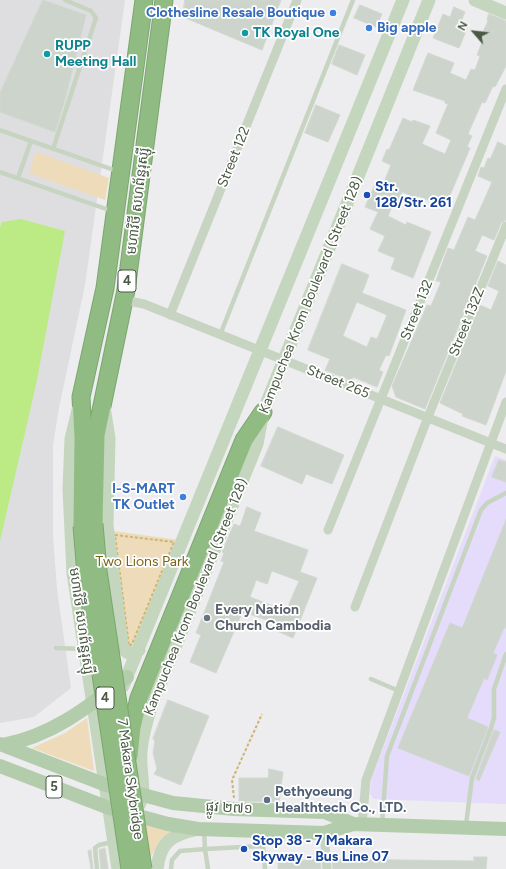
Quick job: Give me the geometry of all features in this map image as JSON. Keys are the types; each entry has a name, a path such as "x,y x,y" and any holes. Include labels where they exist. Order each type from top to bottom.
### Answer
{"highway":[{"name":"មហាវិថី សហព័ន្ធរុស្ស៊ី","path":"132,174 144,0"},
{"name":"មហាវិថី សហព័ន្ធរុស្ស៊ី","path":"88,525 82,397 105,288 126,213 164,0"},
{"name":"មហាវិថី សហព័ន្ធរុស្ស៊ី","path":"88,525 96,435 124,300 126,213"},
{"path":"128,768 132,727 139,698 244,440 263,412"},
{"name":"7 Makara Skybridge","path":"88,525 98,571 143,869"},
{"name":"7 Makara Skybridge","path":"88,525 86,574 130,869"}],"main road":[{"name":"Kampuchea Krom Boulevard (Street 128)","path":"101,756 108,726 127,677 403,0"},
{"name":"Kampuchea Krom Boulevard (Street 128)","path":"142,796 141,753 144,728 155,697 257,444 263,412 429,0"},
{"path":"475,0 506,13"},
{"name":"មហាវិថី សហព័ន្ធរុស្ស៊ី","path":"82,397 71,439 68,489 73,573 118,869"},
{"name":"មហាវិថី សហព័ន្ធរុស្ស៊ី","path":"103,400 109,438 107,525 122,645"},
{"path":"84,646 98,655 111,653 122,645 124,651 129,654 134,654 139,650"},
{"path":"2,745 24,741 60,724 127,677"},
{"name":"5","path":"2,745 106,785"},
{"name":"5","path":"0,766 109,808"},
{"name":"ផ្លូវ ២៧១","path":"106,785 142,796 180,804 234,809 325,812 358,824 506,830"},
{"path":"126,813 136,807 142,796"},
{"name":"ផ្លូវ ២៧១","path":"109,808 154,821 201,829 324,834 358,824"},
{"path":"156,869 158,855 165,843 177,834 201,829"}],"street":[{"name":"Street 122","path":"170,315 297,0"},
{"name":"Street 132","path":"328,530 506,89"},
{"name":"Street 132Z","path":"355,607 428,417 506,226"},
{"name":"Street 265","path":"124,300 144,304 428,417 490,444 506,449"},
{"path":"358,824 366,780 506,402"},
{"path":"324,834 327,869"}],"lane":[{"path":"53,149 96,18 91,11 65,0"},
{"path":"220,334 353,0"},
{"path":"0,130 53,149 132,174"},
{"path":"18,178 31,141"},
{"path":"0,172 105,210 126,213"},
{"path":"382,825 387,756 481,510 487,503 506,493"},
{"path":"56,648 84,646"},
{"path":"466,828 472,778 494,718 494,689 506,654"},
{"path":"370,679 399,691"},
{"path":"201,829 208,869"},
{"path":"262,832 265,869"},
{"path":"97,869 95,848 114,842"},
{"path":"171,869 172,860 180,851 262,846"}],"path":[{"path":"115,535 174,542 132,644 129,646 119,581 115,535"},
{"path":"234,809 232,780 262,714"}],"shaded area":[{"path":"0,0 125,0 85,285 59,408 53,445 53,536 57,589 71,688 34,717 0,723"},
{"path":"21,219 65,231 36,385 0,541 0,227 2,222"},
{"path":"495,456 506,460 506,804 374,799 370,794 371,780"}],"green space":[{"path":"36,152 109,178 105,200 29,173"},
{"name":"Two Lions Park","path":"113,531 179,540 135,645 131,649 126,647"},
{"path":"87,718 94,771 32,748 65,733"},
{"path":"145,825 175,830 161,839 148,861"}],"building":[{"name":"RUPP Meeting Hall","path":"43,0 86,15 65,99 55,132 0,112 0,93"},
{"name":"TK Royal One","path":"185,0 281,0 262,50 183,17"},
{"path":"360,5 382,14 376,27 354,18"},
{"path":"454,7 465,12 461,21 469,24 459,48 433,38 443,14 450,17"},
{"path":"489,14 506,21 506,66 495,87 493,86 485,103 482,102 468,134 472,136 467,147 470,148 445,207 418,196 417,198 402,192 398,203 394,201 388,216 406,225 407,222 431,232 413,278 391,269 395,258 378,251 385,236 370,229 378,212 365,207 377,180 384,182 391,165 382,161 387,149 389,150 403,118 412,122 413,120 430,126 422,144 445,154 451,140 436,133 448,104 445,103 445,101 413,90 428,53 454,63 450,73 466,80 471,69 475,70 480,56 477,55 484,37 481,36 488,21"},
{"path":"339,45 365,55 357,75 332,64"},
{"path":"316,105 340,115 328,142 305,133"},
{"path":"498,142 506,146 506,220 501,223 494,240 482,235 475,251 487,256 425,409 396,397 392,386 427,305 431,306 441,282 436,281 448,248 454,250 468,217 475,220 492,182 478,176 481,167 484,168 488,158 490,159"},
{"path":"498,261 506,265 506,371 486,425 462,416 463,414 440,403 480,305 491,310 499,291 488,286"},
{"path":"342,264 369,275 362,293 406,310 389,356 386,355 379,370 383,372 377,387 353,377 352,381 325,370 330,359 308,350","holes":["357,302 387,315 377,339 371,337 367,347 343,336"]},
{"path":"278,427 344,455 332,484 306,474 302,484 261,466"},
{"path":"499,460 506,462 506,482 492,477"},
{"path":"247,507 261,513 254,531 308,550 300,572 317,578 293,638 277,631 280,625 247,613 246,615 242,613 216,673 190,662 201,635 196,633 224,562 221,561 224,553 222,552 234,524 240,526","holes":["272,571 299,581 286,611 250,597 256,580 267,584"]},
{"path":"506,520 506,628 504,628 493,653 497,655 487,680 484,678 467,718 488,727 469,776 398,748 450,623 462,628"},
{"path":"168,700 209,716 181,785 154,774 157,769 153,753 155,740 153,739"},
{"path":"494,730 500,732 479,781 476,779"},
{"path":"269,769 283,772 279,802 239,801 239,778 268,778"},
{"path":"105,848 108,869 101,869 99,850"},
{"path":"91,850 93,869 91,869 88,851"},
{"path":"474,857 487,857 486,869 333,869 332,859 474,861"},
{"path":"320,859 321,869 278,869 278,863"}],"place":[{"name":"Clothesline Resale Boutique","path":"333,13"},
{"name":"Big apple","path":"369,28"},
{"name":"TK Royal One","path":"245,33"},
{"name":"RUPP Meeting Hall","path":"47,54"},
{"name":"Str. 128/Str. 261","path":"367,195"},
{"name":"I-S-MART TK Outlet","path":"183,497"},
{"name":"Every Nation Church Cambodia","path":"207,618"},
{"name":"Pethyoeung Healthtech Co., LTD.","path":"267,800"},
{"name":"Stop 38 - 7 Makara Skyway - Bus Line 07","path":"244,849"}]}
